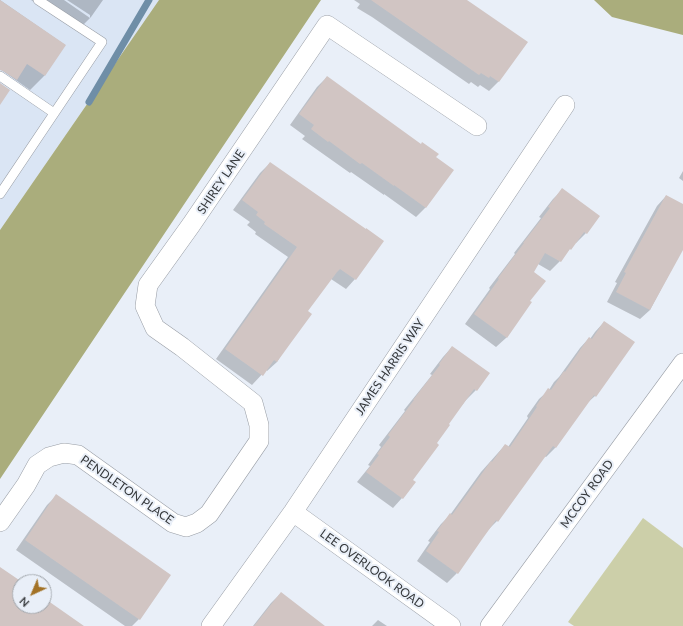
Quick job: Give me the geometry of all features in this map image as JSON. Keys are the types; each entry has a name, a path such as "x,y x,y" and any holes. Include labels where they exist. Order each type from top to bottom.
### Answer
{"street":[{"name":"SHIREY LANE","path":"238,471 259,441 259,425 253,404 182,347 155,328 145,306 148,285 191,225 327,25 477,126"},
{"name":"JAMES HARRIS WAY","path":"211,626 293,512 565,105"},
{"name":"MCCOY ROAD","path":"490,626 683,363"},
{"name":"PENDLETON PLACE","path":"0,522 38,465 49,457 64,453 78,455 173,523 186,527 197,524 209,514 238,471"},
{"name":"LEE OVERLOOK ROAD","path":"293,512 451,626"}],"lane":[{"path":"0,194 102,42 38,0"},
{"path":"0,76 54,113"}],"shaded area":[{"path":"0,0 159,0 0,230"}],"green space":[{"path":"159,0 321,0 0,479 0,230"},
{"path":"594,0 683,0 683,35 612,17"},
{"path":"643,518 683,548 683,626 574,626 568,622"}],"building":[{"path":"0,0 66,45 45,76 27,64 17,80 0,70"},
{"path":"371,0 467,0 528,42 499,82 490,76 489,78 481,73 479,75"},
{"path":"327,76 421,144 422,142 439,154 436,157 454,170 426,208 362,163 360,164 329,141 328,142 311,129 314,125 299,114"},
{"path":"0,83 10,90 0,105"},
{"path":"270,162 384,241 356,280 340,269 337,272 308,311 312,314 277,362 274,360 263,376 225,349 297,247 264,224 265,222 256,215 258,212 242,200"},
{"path":"562,188 600,216 587,234 584,232 561,262 545,253 534,272 546,281 530,301 532,302 507,338 474,314 523,243 550,208 548,207"},
{"path":"666,195 683,204 683,250 650,310 616,292 626,273 624,272"},
{"path":"604,321 635,342 596,397 594,395 556,448 553,446 498,522 496,520 458,574 426,551 439,532 437,531 450,513 452,515 505,444 510,447 548,388 551,390 589,337 592,339"},
{"path":"452,346 490,373 477,391 474,389 449,424 450,425 437,443 439,445 413,480 416,482 403,499 366,472 390,437 388,435 440,365 439,364"},
{"path":"56,494 171,575 140,620 25,540"},
{"path":"0,567 12,575 12,614 52,614 52,604 84,626 0,626"},
{"path":"281,592 325,626 254,626"}],"waterway":[{"path":"89,102 149,0"}]}
